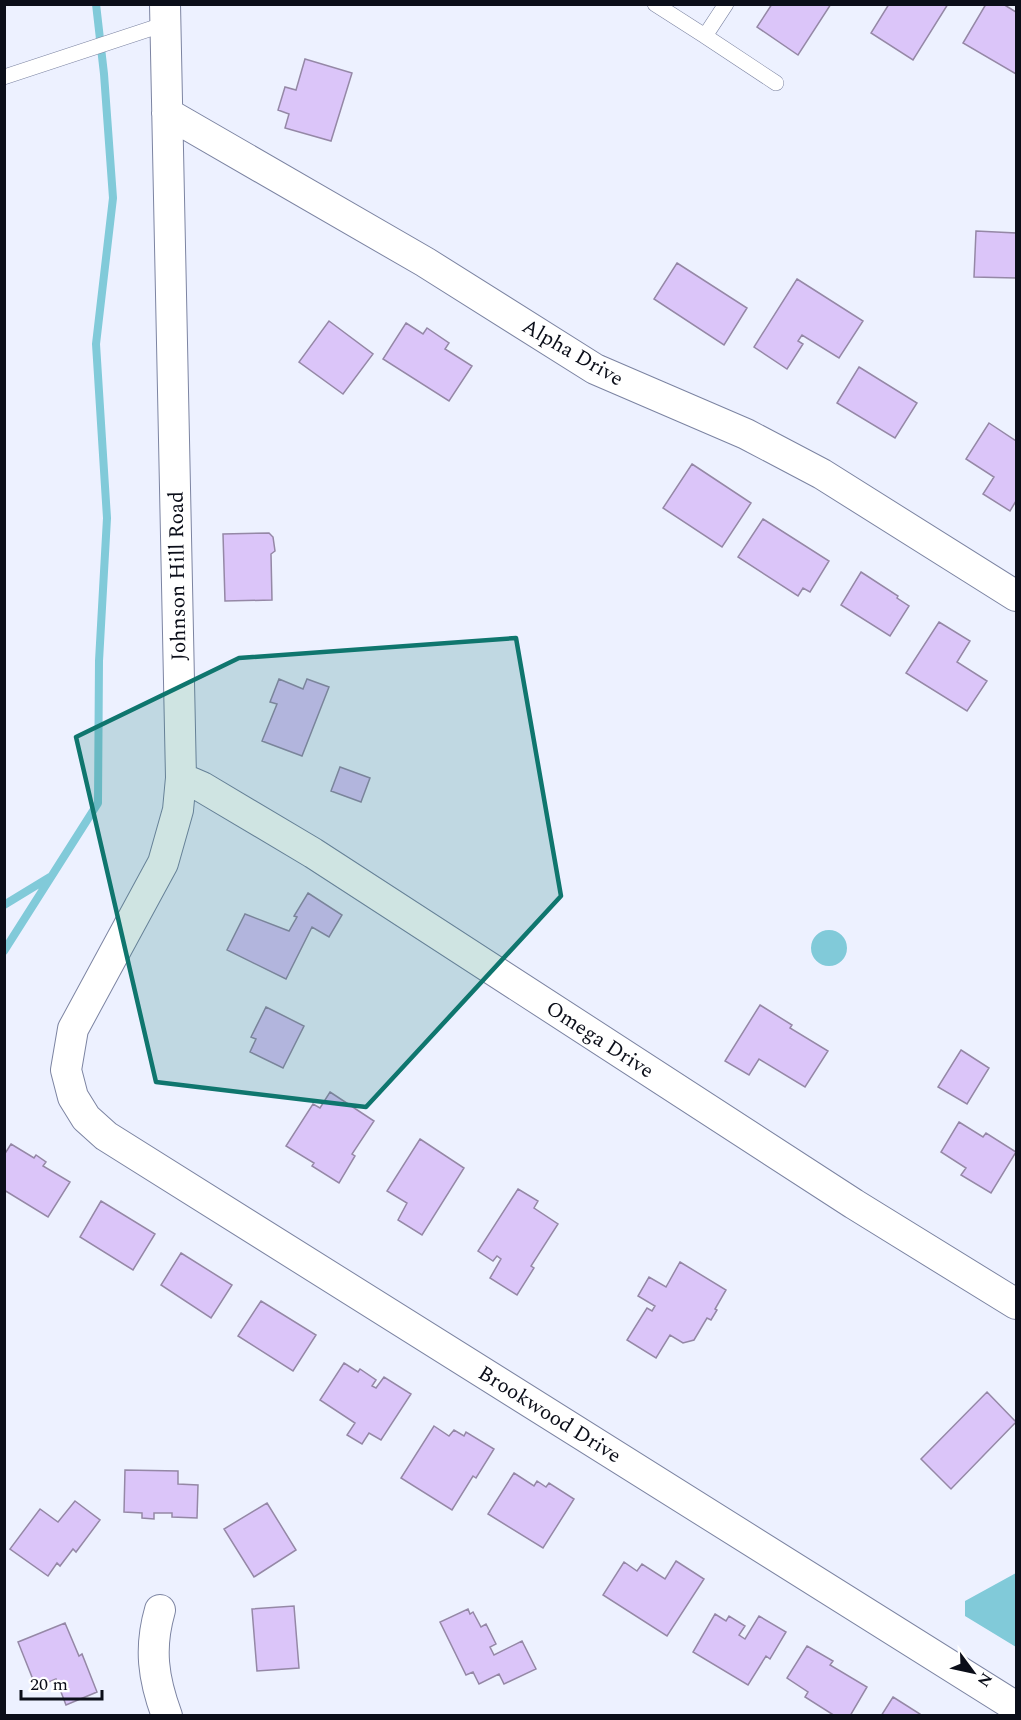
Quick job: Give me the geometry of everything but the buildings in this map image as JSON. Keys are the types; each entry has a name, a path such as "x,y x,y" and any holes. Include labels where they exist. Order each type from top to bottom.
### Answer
{"street":[{"name":"Johnson Hill Road","path":"86,1118 73,1097 66,1070 73,1029 163,863 178,810 181,778 165,14"},
{"name":"Alpha Drive","path":"167,113 425,262 594,369 746,434 822,474 1017,596"},
{"name":"Omega Drive","path":"181,778 202,787 313,854 854,1204 1017,1304"},
{"name":"Brookwood Drive","path":"86,1118 106,1136 1017,1707"},
{"path":"160,1610 154,1630 154,1674 167,1716"}],"lane":[{"path":"655,4 776,83"},
{"path":"705,36 726,4"},
{"path":"4,77 118,39 165,14"}],"highlighted area":[{"path":"516,638 561,896 366,1107 156,1082 76,737 239,658"}],"water":[{"path":"829,930 842,935 847,948 842,961 829,966 816,961 811,948 816,935"},
{"path":"1016,1573 1016,1647 965,1616 965,1601"}],"waterway":[{"path":"4,951 98,803 99,661 107,518 96,344 113,198 104,74 96,4"},
{"path":"4,905 50,877"}]}
